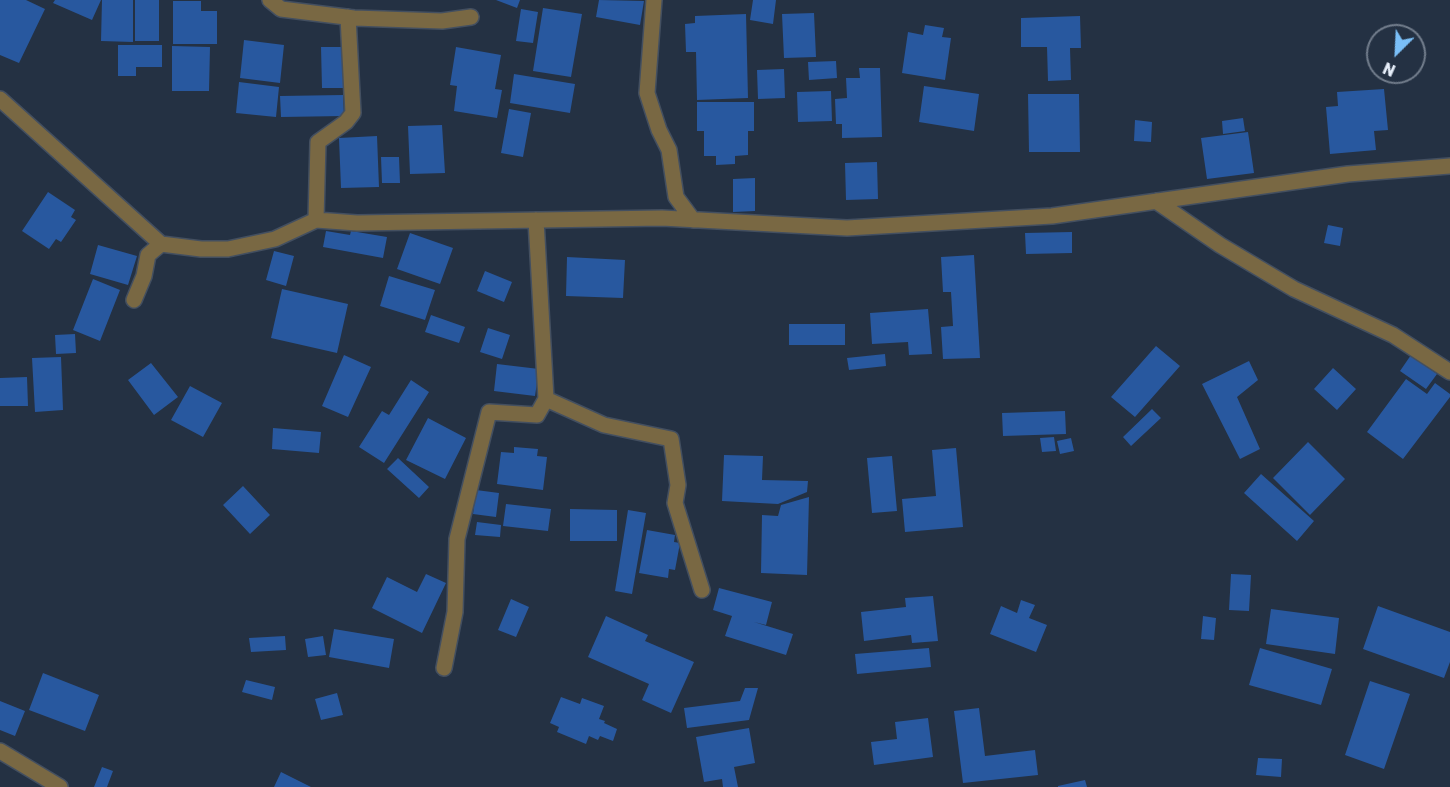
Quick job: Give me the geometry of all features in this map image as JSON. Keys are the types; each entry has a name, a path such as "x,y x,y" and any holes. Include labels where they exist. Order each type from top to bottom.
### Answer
{"street":[{"path":"270,0 280,9 348,17 442,21 471,17"},
{"path":"654,0 648,93 658,130 669,150 676,197 693,220"},
{"path":"316,220 318,142 346,122 353,113 348,17"},
{"path":"0,99 162,244 201,249 228,249 275,239 316,220 357,223 662,218 847,228 1052,216 1348,174 1450,166"},
{"path":"1156,201 1220,245 1294,289 1393,335 1450,372"},
{"path":"444,668 455,612 457,539 489,412 537,415 546,399 536,220"},
{"path":"134,300 144,276 148,255 162,244"},
{"path":"546,399 604,425 672,439 678,485 675,503 702,590"},
{"path":"0,751 60,787"}],"building":[{"path":"0,0 26,0 45,9 19,63 0,55"},
{"path":"55,0 101,0 92,20 53,3"},
{"path":"102,0 133,0 133,42 101,41"},
{"path":"135,0 159,0 159,41 135,41"},
{"path":"496,0 520,0 517,8"},
{"path":"599,0 644,1 640,25 596,17"},
{"path":"753,0 776,0 773,24 750,20"},
{"path":"173,1 201,1 201,11 217,11 217,44 173,44"},
{"path":"543,8 582,14 571,77 533,71"},
{"path":"521,9 538,12 533,43 516,41"},
{"path":"814,13 816,57 784,58 782,14"},
{"path":"746,14 748,98 697,100 696,52 686,52 685,24 695,23 695,16"},
{"path":"1080,16 1081,48 1070,48 1071,80 1048,81 1047,47 1021,47 1021,18"},
{"path":"925,25 944,28 942,37 951,38 945,80 902,73 908,32 923,35"},
{"path":"244,40 284,45 280,83 240,78"},
{"path":"118,45 162,45 162,67 136,67 136,76 118,76"},
{"path":"172,46 210,47 209,91 172,91"},
{"path":"321,47 345,47 346,88 322,88"},
{"path":"456,47 501,55 495,89 502,90 497,118 454,111 457,86 450,85"},
{"path":"836,61 837,78 809,80 808,62"},
{"path":"859,68 880,68 882,137 842,138 842,124 836,124 835,99 847,98 846,78 860,78"},
{"path":"784,69 785,98 758,99 757,70"},
{"path":"514,74 575,84 570,113 510,103"},
{"path":"239,82 279,87 276,117 236,113"},
{"path":"924,86 979,94 974,131 919,122"},
{"path":"1384,89 1388,130 1374,131 1376,150 1330,154 1326,107 1338,106 1337,92"},
{"path":"831,91 832,121 798,122 797,92"},
{"path":"1028,94 1079,94 1080,152 1029,152"},
{"path":"343,95 344,116 281,117 280,96"},
{"path":"697,102 754,102 754,131 748,131 748,155 735,156 735,164 716,165 716,156 704,156 704,131 697,131"},
{"path":"509,109 531,113 523,157 501,153"},
{"path":"1243,118 1245,131 1223,134 1222,121"},
{"path":"1135,120 1152,122 1151,142 1134,141"},
{"path":"442,125 445,173 410,174 408,126"},
{"path":"1248,132 1254,173 1207,179 1201,138"},
{"path":"377,136 379,187 341,188 339,138"},
{"path":"381,157 399,157 400,183 382,183"},
{"path":"877,162 878,199 846,200 845,163"},
{"path":"755,178 755,211 733,212 733,179"},
{"path":"48,192 75,210 71,217 76,220 61,242 56,239 49,249 22,231"},
{"path":"1328,225 1343,228 1340,246 1324,243"},
{"path":"326,231 350,235 351,231 387,237 383,258 323,247"},
{"path":"1072,232 1072,253 1026,254 1025,233"},
{"path":"410,233 453,248 440,284 397,269"},
{"path":"98,245 137,256 128,285 90,274"},
{"path":"274,251 294,256 286,286 266,280"},
{"path":"974,255 980,358 943,359 941,327 953,326 951,292 943,292 941,257"},
{"path":"567,257 625,260 623,298 566,296"},
{"path":"485,271 512,282 504,302 477,291"},
{"path":"389,276 435,290 425,320 380,306"},
{"path":"93,279 120,290 100,341 73,330"},
{"path":"282,289 348,304 337,353 271,338"},
{"path":"928,309 932,354 909,355 908,342 872,344 870,313"},
{"path":"431,315 465,327 459,343 425,332"},
{"path":"789,324 845,324 845,345 789,345"},
{"path":"488,328 510,335 502,359 480,352"},
{"path":"75,334 76,353 56,354 55,335"},
{"path":"1156,346 1180,366 1135,417 1111,397"},
{"path":"885,354 886,366 849,370 847,358"},
{"path":"344,355 371,367 348,417 322,406"},
{"path":"1411,355 1437,374 1426,389 1400,371"},
{"path":"61,357 63,410 35,412 32,358"},
{"path":"1249,361 1258,380 1237,397 1260,449 1240,459 1202,384"},
{"path":"151,363 178,397 154,415 128,380"},
{"path":"497,364 539,369 535,396 494,391"},
{"path":"1333,368 1356,389 1337,410 1314,389"},
{"path":"27,377 28,406 0,406 0,378"},
{"path":"1406,379 1427,394 1435,383 1450,394 1450,397 1403,459 1367,432"},
{"path":"411,380 429,392 384,463 359,447 382,411 389,415"},
{"path":"190,386 222,403 203,437 171,420"},
{"path":"1152,409 1161,418 1131,446 1123,437"},
{"path":"1065,411 1066,434 1003,436 1002,413"},
{"path":"428,418 466,438 445,479 406,460"},
{"path":"273,428 321,432 319,453 272,449"},
{"path":"1054,437 1056,451 1042,452 1040,438"},
{"path":"1071,438 1074,451 1060,454 1057,441"},
{"path":"1308,442 1345,479 1310,515 1273,478"},
{"path":"514,447 538,449 537,456 547,457 543,490 497,484 501,452 514,453"},
{"path":"956,448 963,527 905,532 902,499 936,496 932,450"},
{"path":"724,455 763,456 762,480 808,481 807,492 778,504 722,501"},
{"path":"892,456 897,511 872,513 867,458"},
{"path":"398,458 429,487 419,498 387,469"},
{"path":"1261,474 1314,521 1297,541 1244,493"},
{"path":"243,486 270,515 250,534 223,505"},
{"path":"476,490 499,493 496,517 473,514"},
{"path":"809,497 807,575 761,573 762,515 778,516 781,505"},
{"path":"506,504 551,509 548,531 503,526"},
{"path":"570,509 617,510 617,541 570,541"},
{"path":"628,510 646,513 632,594 615,591"},
{"path":"477,522 501,525 500,537 475,535"},
{"path":"647,530 675,535 674,542 680,543 675,570 669,569 668,578 639,573"},
{"path":"426,574 446,583 422,633 372,608 387,577 417,592"},
{"path":"1231,574 1251,575 1249,611 1229,610"},
{"path":"719,588 772,602 766,625 754,622 793,634 786,655 725,636 732,616 713,610"},
{"path":"933,596 938,641 912,643 911,635 864,641 861,612 906,607 905,598"},
{"path":"511,599 529,607 516,637 498,630"},
{"path":"1021,600 1035,605 1029,618 1047,625 1036,652 990,634 1001,606 1017,613"},
{"path":"1378,606 1450,632 1450,662 1444,678 1363,649"},
{"path":"1271,609 1339,618 1335,654 1266,644"},
{"path":"606,616 648,635 645,641 694,662 671,713 642,700 649,684 588,657"},
{"path":"1203,616 1216,618 1214,640 1201,639"},
{"path":"334,629 394,639 389,668 329,657"},
{"path":"285,636 286,650 251,652 249,638"},
{"path":"323,636 326,655 308,657 305,639"},
{"path":"929,648 931,667 857,674 855,654"},
{"path":"1260,648 1332,669 1321,705 1249,685"},
{"path":"43,673 99,695 85,731 29,710"},
{"path":"246,680 275,687 272,700 242,692"},
{"path":"1370,681 1410,694 1384,769 1345,755"},
{"path":"745,688 758,688 749,720 687,728 684,708 740,701"},
{"path":"337,693 343,715 321,720 315,699"},
{"path":"561,697 580,704 582,698 604,706 599,719 617,729 613,741 600,736 598,740 589,736 586,744 557,732 559,727 550,723"},
{"path":"0,701 25,711 15,736 0,730"},
{"path":"979,708 985,756 1035,750 1038,775 963,783 954,711"},
{"path":"928,718 933,757 874,765 871,742 897,739 895,722"},
{"path":"749,728 755,763 734,767 738,787 723,787 722,779 704,782 696,737"},
{"path":"1258,758 1282,759 1281,777 1256,775"},
{"path":"102,767 113,771 107,787 94,787"},
{"path":"281,772 311,787 274,787"},
{"path":"1085,780 1087,787 1058,787 1058,786"}]}
